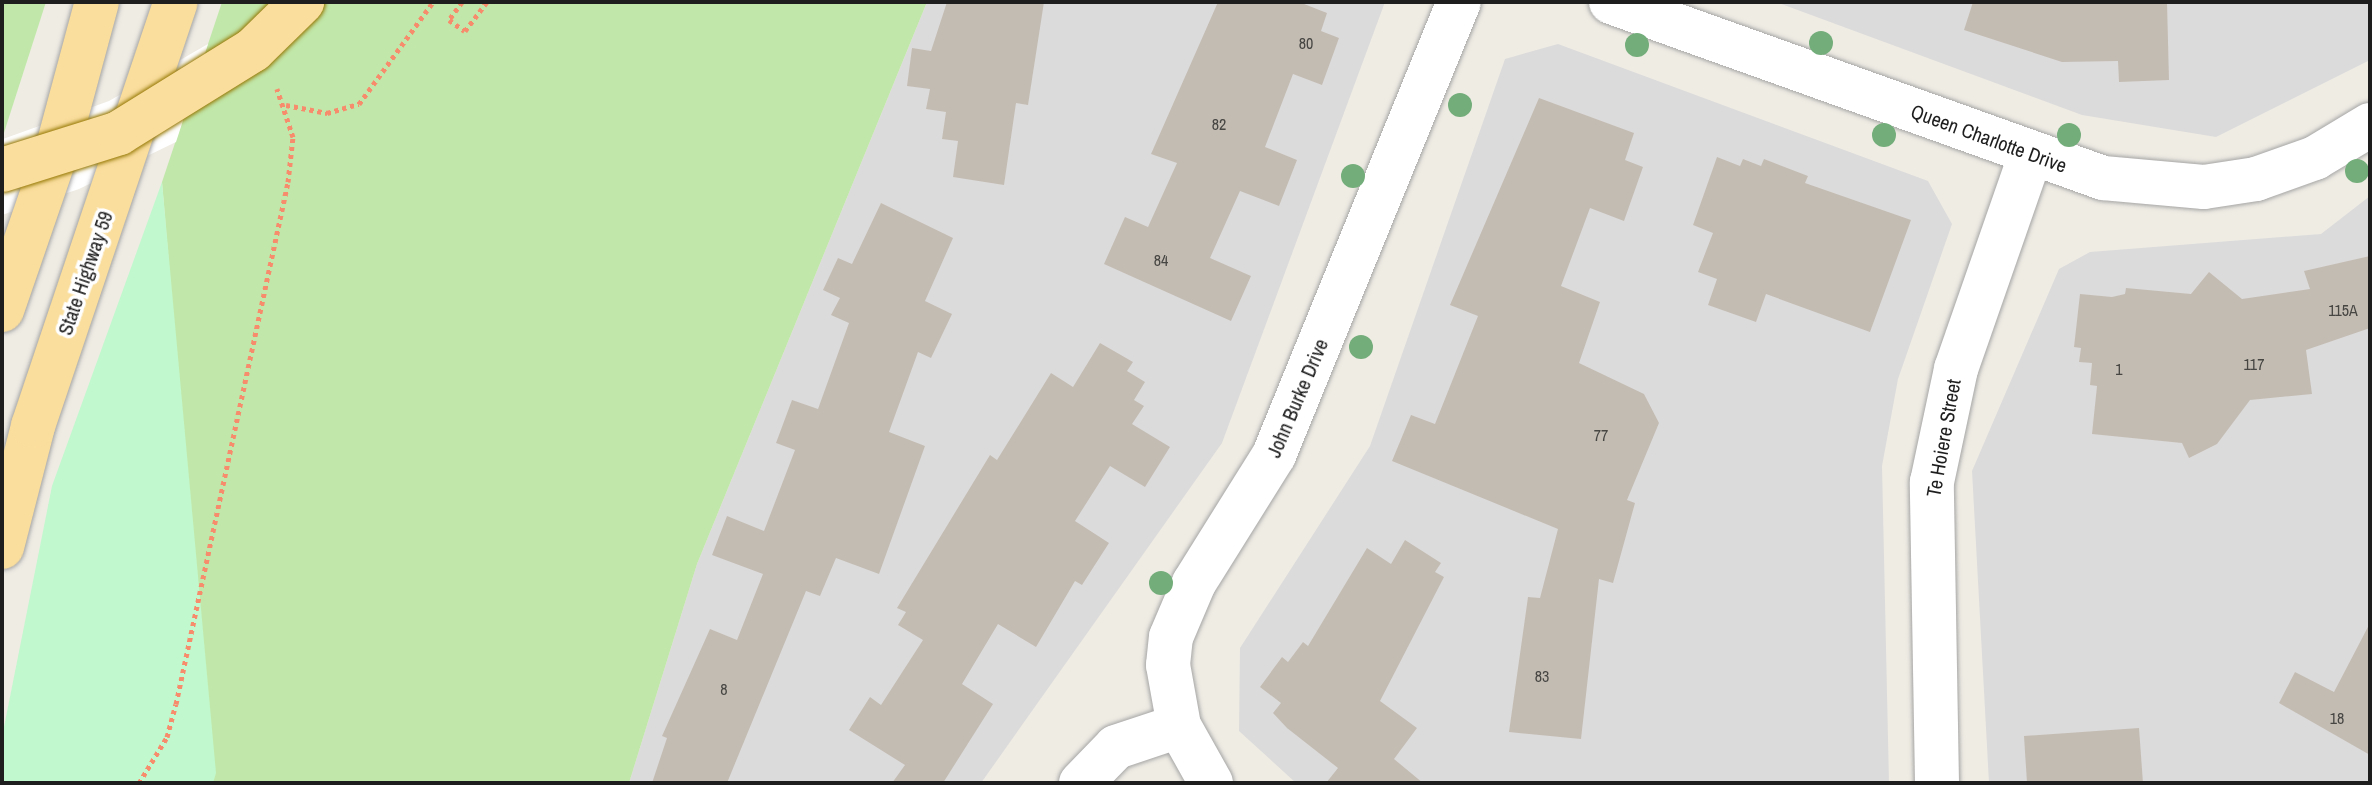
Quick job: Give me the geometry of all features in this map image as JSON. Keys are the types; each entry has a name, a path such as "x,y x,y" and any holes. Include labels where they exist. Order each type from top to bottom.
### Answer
{"main road":[{"path":"2,310 57,150 97,2"},
{"name":"State Highway 59","path":"2,547 33,426 176,2"},
{"path":"2,170 119,133 253,50 302,2"}],"street":[{"name":"John Burke Drive","path":"1211,783 1179,726 1168,665 1181,609 1274,455 1459,2"},
{"name":"Queen Charlotte Drive","path":"1611,2 2103,178 2204,187 2256,179 2315,158 2370,125"},
{"name":"Te Hoiere Street","path":"1937,783 1932,482 1956,369 2031,154"},
{"path":"1081,783 1116,747 1179,726"}],"path":[{"path":"286,105 327,113 359,104 433,2"},
{"path":"462,2 449,20 465,31 487,2"},
{"path":"139,783 167,737 179,689 288,182 293,137 286,105 272,79"}],"shaded area":[{"path":"927,2 1385,2 1222,443 981,783 629,783 697,564"},
{"path":"1776,2 2370,2 2370,60 2216,137 2082,115"},
{"path":"1558,44 1928,181 1952,224 1898,379 1882,466 1889,783 1296,783 1239,731 1240,648 1370,446 1505,59"},
{"path":"2370,196 2370,783 1989,783 1972,471 2059,269 2090,252 2321,234"}],"green space":[{"path":"2,2 46,2 2,139"},
{"path":"222,2 927,2 697,564 629,783 213,783 162,182"},
{"path":"162,182 216,773 213,783 2,783 2,737 52,486"}],"pier":[{"path":"208,44 176,142 79,189 2,215 3,139 109,101"}],"building":[{"path":"947,2 1044,2 1028,105 1016,103 1004,185 953,177 958,141 942,139 946,112 926,109 930,89 907,86 912,48 931,51"},
{"path":"1218,2 1299,2 1327,13 1321,31 1339,38 1322,85 1293,74 1265,147 1297,160 1279,206 1240,191 1210,258 1251,276 1231,321 1104,264 1125,217 1148,227 1177,163 1151,154"},
{"path":"1973,2 2167,2 2169,80 2119,82 2118,61 2062,62 1964,30"},
{"path":"1539,98 1634,133 1625,160 1643,167 1624,221 1590,208 1561,286 1600,302 1579,363 1644,394 1659,423 1627,500 1635,503 1613,583 1599,579 1581,739 1509,732 1528,597 1540,598 1558,529 1392,461 1411,415 1435,424 1478,316 1450,305"},
{"path":"1717,157 1740,166 1743,159 1761,166 1764,159 1808,176 1805,183 1911,220 1870,332 1766,294 1756,322 1708,305 1717,279 1698,272 1713,233 1693,225"},
{"path":"881,203 953,238 925,301 952,314 931,358 918,352 889,432 925,446 879,574 836,558 820,596 806,591 727,783 652,783 667,738 662,736 710,629 737,640 763,574 712,555 727,516 764,531 795,450 776,443 792,400 818,409 849,323 831,315 840,298 823,290 838,258 852,264"},
{"path":"2370,256 2370,328 2306,350 2312,394 2250,400 2217,444 2189,458 2182,443 2092,434 2097,386 2090,385 2092,363 2079,362 2081,348 2074,347 2080,294 2112,297 2125,294 2126,288 2191,294 2209,272 2242,299 2310,289 2304,271"},
{"path":"1100,343 1133,362 1127,371 1145,382 1134,400 1144,406 1132,424 1170,447 1145,487 1110,466 1075,521 1109,543 1082,585 1075,581 1036,647 998,624 962,684 993,704 943,783 892,783 905,765 849,730 870,697 881,705 923,640 898,625 906,612 897,608 990,455 997,460 1051,373 1073,387"},
{"path":"1405,540 1441,563 1435,572 1444,577 1380,701 1417,728 1394,759 1423,783 1326,783 1338,768 1287,728 1273,713 1281,703 1260,687 1282,657 1288,662 1303,642 1308,646 1367,548 1391,564"},
{"path":"2370,623 2370,755 2279,703 2295,672 2334,692"},
{"path":"2139,728 2143,783 2027,783 2024,736"}]}
